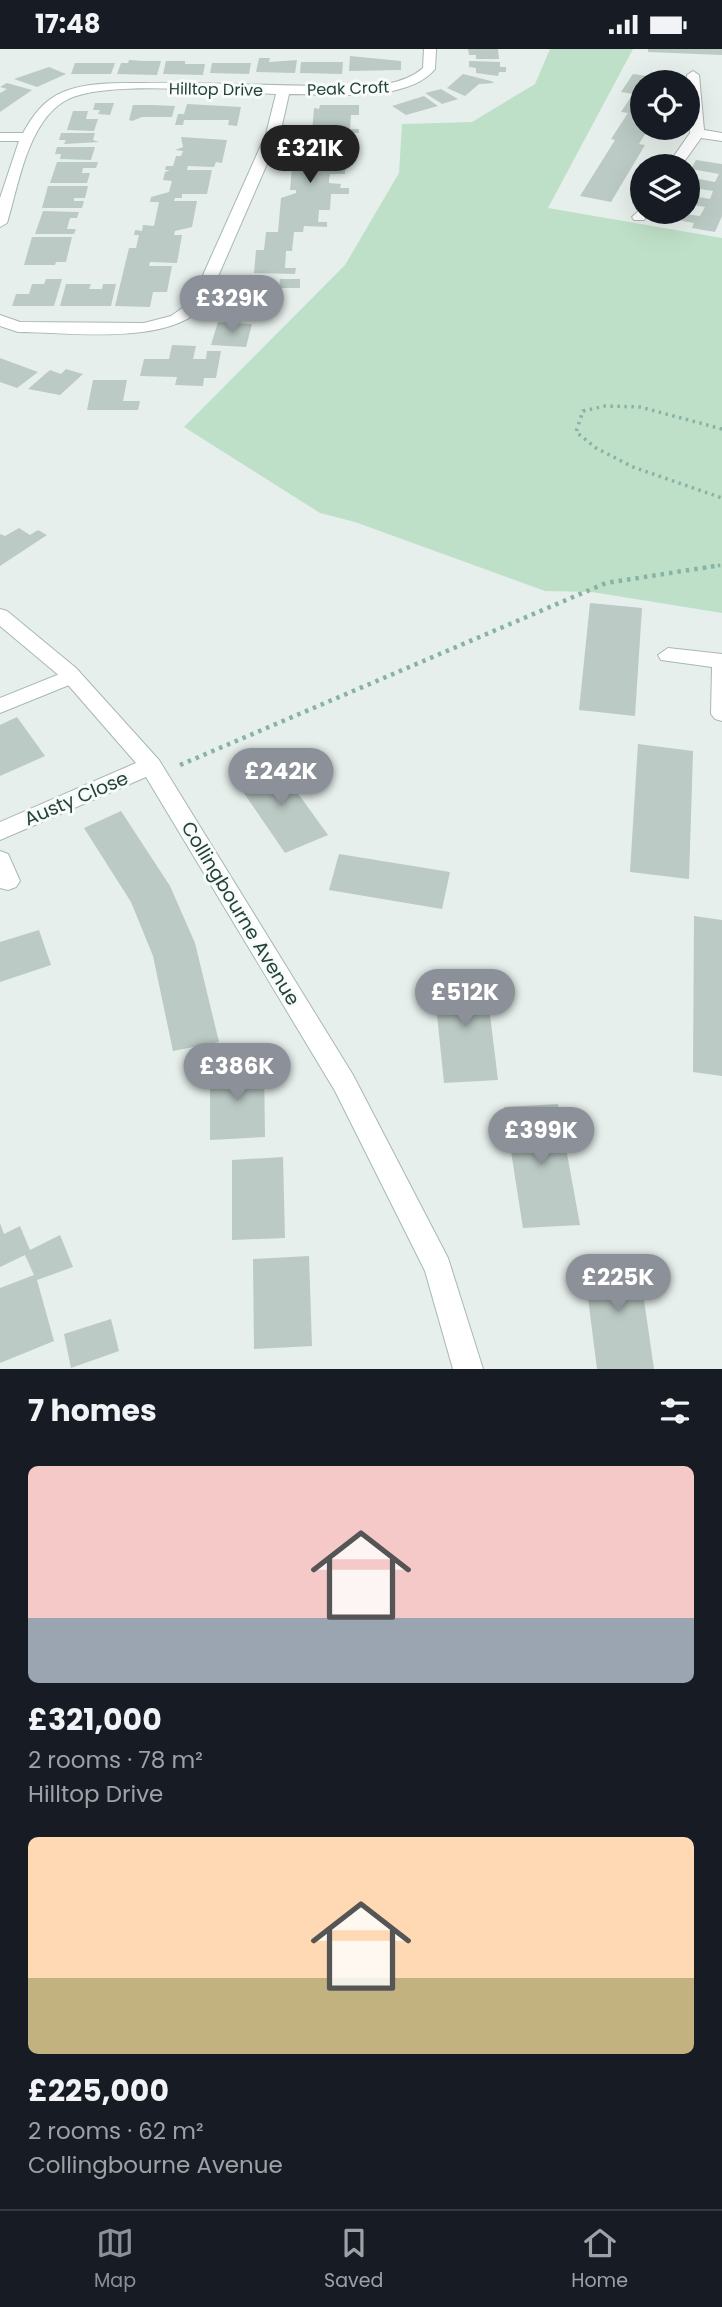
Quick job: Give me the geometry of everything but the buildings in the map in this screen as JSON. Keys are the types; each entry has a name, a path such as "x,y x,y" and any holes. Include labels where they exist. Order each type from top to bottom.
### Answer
{"street":[{"name":"Peak Croft","path":"283,90 385,87 409,83 421,79 429,69 430,49"},
{"name":"Hilltop Drive","path":"0,223 28,137 44,110 61,97 82,90 283,90 272,134 234,229 198,304 177,319 145,328 18,327 0,320"},
{"path":"700,133 722,137"},
{"path":"0,137 28,137"},
{"name":"Collingbourne Avenue","path":"0,616 72,676 154,771 344,1083 438,1268 468,1369"},
{"path":"668,655 722,660"},
{"path":"722,666 722,714"},
{"name":"Austy Close","path":"0,831 154,771"}],"lane":[{"path":"0,706 72,676"}],"path":[{"path":"722,429 706,427 632,404 609,404 583,411 576,432 591,446 666,479 709,489 722,498"},
{"path":"154,771 606,583 722,565"}],"green space":[{"path":"550,49 633,49 548,208 722,238 722,613 592,592 545,591 355,522 320,513 184,427 345,265 399,173 402,124 472,122 535,84"}]}
